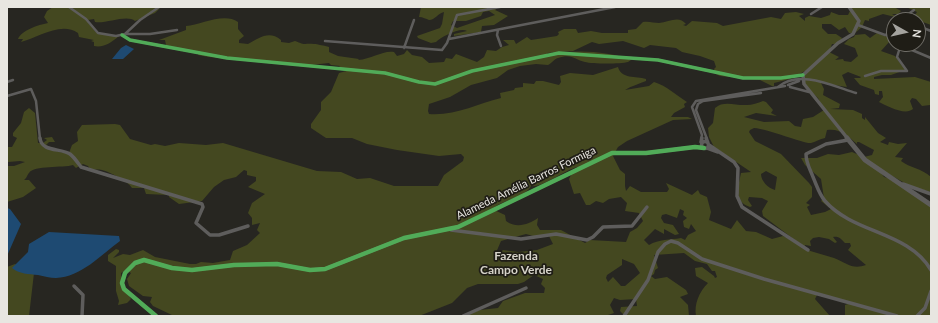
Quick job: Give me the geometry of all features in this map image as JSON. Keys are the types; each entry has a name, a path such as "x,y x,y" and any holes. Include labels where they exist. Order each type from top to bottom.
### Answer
{"main road":[{"path":"849,7 857,17 858,25 853,34 838,44 803,78 808,92 868,163 931,205"}],"street":[{"path":"69,7 86,19 94,31 103,35 150,34 177,30"},
{"path":"123,34 159,7"},
{"path":"325,41 444,50 457,15 500,7"},
{"path":"596,7 599,10"},
{"path":"449,39 615,7"},
{"path":"811,14 822,7"},
{"path":"404,48 414,20"},
{"path":"858,25 885,34"},
{"path":"498,30 497,35 501,46"},
{"path":"123,34 130,40 221,57 385,73 427,83 443,82 472,71 559,53 658,60 743,78 803,78 856,93"},
{"path":"865,76 881,71 907,71 897,57 899,52"},
{"path":"917,52 931,58"},
{"path":"695,147 701,143 702,138 692,105 696,101 788,86 803,78"},
{"path":"707,146 696,110 698,104 703,101 773,91 784,81 803,78"},
{"path":"7,82 13,80"},
{"path":"796,81 802,87 801,89"},
{"path":"788,86 808,92"},
{"path":"7,96 31,89 36,101 40,142 42,145 70,154 78,164 85,168 202,204 203,207 196,223 207,234 219,235 248,226"},
{"path":"848,140 826,144 806,154 807,163 822,196 837,211 916,251 927,262 931,270"},
{"path":"701,143 734,162 738,168 737,196 742,207 808,250"},
{"path":"701,143 707,146"},
{"name":"Alameda Amélia Barros Formiga","path":"156,316 124,289 122,283 123,278 129,268 138,260 144,260 172,268 192,270 234,265 277,264 319,270 336,265 404,238 449,229 465,224 612,153 646,153 707,146"},
{"path":"892,180 931,194"},
{"path":"449,229 521,239 556,234 587,240 593,237 603,227 632,226 646,207"},
{"path":"624,316 648,281 656,255 661,247 671,241 678,243 702,259 764,279 897,316"},
{"path":"74,286 83,295 82,316"},
{"path":"463,316 526,288"},
{"path":"917,316 928,303 931,291"}],"green space":[{"path":"53,7 166,7 160,8 155,13 135,21 127,18 100,22 95,22 94,19 88,20 89,24 96,32 119,36 111,42 101,46 94,46 94,42 91,41 94,40 79,37 78,33 64,29 49,32 21,42 23,39 18,39 23,33 48,23 44,17 47,11"},
{"path":"421,7 499,7 495,10 508,16 494,25 482,26 481,32 454,36 454,34 467,31 460,30 431,43 418,38 417,36 440,28 444,12 431,20 419,17","holes":["489,11 495,15 457,28 451,25 453,21 466,21 481,16 483,12"]},
{"path":"848,7 894,7 901,11 886,12 886,15 883,14 869,19 869,21 865,20 862,27 855,33 849,33 845,27 839,30 831,24 822,24 822,28 828,34 836,34 842,38 841,41 836,44 832,44 829,52 839,57 835,60 843,59 844,61 851,62 858,56 855,48 844,44 855,35 865,34 870,38 877,33 886,36 886,45 881,51 895,56 905,70 891,75 874,77 874,79 915,77 931,82 930,105 922,106 916,99 912,98 910,101 913,109 910,111 896,110 879,102 883,97 882,91 879,91 879,95 875,94 874,90 860,85 854,78 861,77 848,72 842,75 847,87 821,83 824,89 823,95 840,104 839,108 830,109 853,110 862,114 862,118 865,120 865,117 878,133 886,138 880,142 888,145 889,142 898,144 907,143 895,157 903,158 901,161 931,177 931,192 910,186 887,173 881,173 884,177 931,205 931,316 845,316 845,305 851,303 817,295 815,299 830,316 696,316 698,298 708,283 696,276 695,268 702,267 715,278 717,277 715,271 712,271 707,264 695,261 684,253 654,255 658,268 651,276 655,279 667,277 686,290 688,294 680,297 688,305 689,316 625,316 620,311 621,307 637,306 636,299 620,300 614,298 610,305 614,313 605,316 464,316 480,310 498,308 503,301 525,293 544,293 545,288 541,284 543,279 534,275 518,284 478,284 467,288 452,303 419,316 174,316 153,306 150,302 152,297 143,296 129,286 127,279 131,273 126,270 121,273 122,285 131,299 127,303 118,305 119,301 116,291 116,266 108,261 108,255 116,249 119,250 119,252 113,258 123,254 130,255 143,250 155,257 190,264 201,262 213,263 230,260 233,251 247,245 260,233 257,230 260,223 252,225 252,218 248,213 252,203 265,194 248,187 256,181 256,177 247,175 247,171 244,170 236,177 224,180 214,187 202,201 179,204 169,197 169,195 146,194 144,188 132,188 130,185 114,175 102,170 90,169 88,166 83,164 76,168 73,165 42,168 32,170 24,180 29,180 36,188 23,197 7,202 7,166 14,166 25,162 8,162 7,147 12,147 17,138 13,136 13,133 21,123 24,112 29,108 35,113 38,143 43,143 47,140 44,138 52,137 55,142 49,142 46,145 59,152 69,153 72,145 78,141 77,132 82,125 115,124 120,125 130,139 151,145 155,144 165,146 179,143 206,145 223,143 317,171 341,172 357,179 370,178 394,186 438,186 444,175 463,161 464,157 461,154 439,156 367,144 352,138 326,138 311,128 311,124 321,110 321,102 331,92 339,73 350,70 338,68 340,66 331,65 329,63 311,65 209,57 166,45 165,40 159,40 186,30 186,26 212,20 226,18 238,22 238,29 244,36 239,40 239,43 248,44 256,39 268,35 277,37 281,40 281,42 289,43 295,41 303,44 315,44 329,47 329,52 338,56 359,59 358,60 381,53 390,52 394,52 397,56 404,54 407,50 412,55 422,57 429,63 444,62 446,58 452,59 456,54 477,62 484,57 487,50 496,51 509,45 503,40 514,40 516,44 527,37 531,40 557,36 559,34 558,32 564,29 576,29 578,33 591,31 602,33 628,33 628,30 636,29 643,22 659,23 677,19 683,21 686,24 683,25 686,26 692,21 717,23 723,26 771,17 781,19 785,13 796,12 804,14 799,16 805,21 805,18 809,16 821,18 830,15 831,12 839,15 848,15 850,11","holes":["623,41 644,48 650,45 676,48 682,52 714,61 716,67 714,69 716,74 720,76 760,80 772,86 774,86 774,83 790,79 805,71 804,82 808,89 818,98 824,110 813,117 803,119 801,127 795,126 789,121 764,122 744,117 756,113 777,116 771,113 773,110 766,102 763,101 749,105 722,104 715,108 713,123 708,128 709,137 714,147 751,172 741,173 738,189 739,198 741,201 750,207 752,206 748,200 749,197 762,198 768,201 762,211 763,216 799,243 783,236 772,239 756,232 746,231 737,220 731,229 709,220 711,212 707,197 700,194 698,190 692,195 666,183 669,189 667,192 641,192 630,186 626,191 625,174 620,170 613,156 618,147 627,141 673,120 692,119 688,117 671,117 674,113 685,107 684,104 687,102 659,84 654,82 649,86 625,90 646,81 646,79 622,74 618,67 593,75 570,73 560,76 561,82 559,85 543,81 536,81 534,84 523,83 523,87 500,93 501,98 457,111 429,114 429,104 450,97 471,85 497,78 508,70 520,66 536,64 548,65 557,59 567,56 585,62 606,64 628,62 631,60 612,55 590,52 569,52 549,55 547,53 573,51 592,42 599,44","754,128 760,129 807,143 825,138 827,130 836,130 844,133 857,144 857,142 859,142 874,150 872,155 864,157 852,152 839,155 828,154 817,158 801,158 805,165 821,179 824,198 821,201 831,209 811,215 807,207 810,205 806,203 812,197 812,187 781,154 755,141 749,132","577,167 579,168 573,171 569,179 574,194 580,193 586,205 590,205 596,201 603,203 609,199 621,197 627,203 625,211 639,213 643,221 637,228 630,232 626,242 590,240 585,243 561,230 540,230 537,225 538,218 527,224 514,225 506,221 505,215 492,209 519,196 531,186 536,186 547,182","766,171 777,177 775,190 765,184 761,174","680,209 684,211 683,215 687,218 683,221 684,227 689,229 691,224 696,231 688,235 685,240 681,238 665,240 649,245 644,240 655,229 664,234 664,229 675,235 679,234 673,225 664,223 661,218 662,215 666,214 677,218","526,234 537,237 549,236 553,244 537,250 518,252 503,250 495,255 501,241","819,237 829,239 835,243 837,242 833,237 838,237 845,243 850,243 851,246 848,250 866,265 857,267 853,266 804,248 805,245 811,246 810,241 813,238","622,259 634,264 640,273 625,286 621,286 613,277 608,282 606,278 607,275 622,265"]},
{"path":"906,7 931,7 931,25 926,23 926,12 917,12"},
{"path":"15,264 34,273 29,316 7,316 7,267"}],"water":[{"path":"126,45 134,49 123,59 112,59 121,48"},
{"path":"7,208 10,209 21,224 7,256"},
{"path":"49,232 119,236 120,241 82,270 65,277 54,278 24,273 12,268 28,252 29,244"}],"cycle path":[{"path":"122,35 130,40 227,58 385,73 419,82 435,84 472,71 559,53 658,60 743,78 781,78 803,75"},
{"path":"156,316 124,289 122,283 125,273 135,263 144,260 172,268 192,270 234,265 277,264 310,270 325,269 404,238 458,227 612,153 646,153 695,147 704,148"}],"district":[{"name":"Fazenda Campo Verde","path":"516,263"}]}
